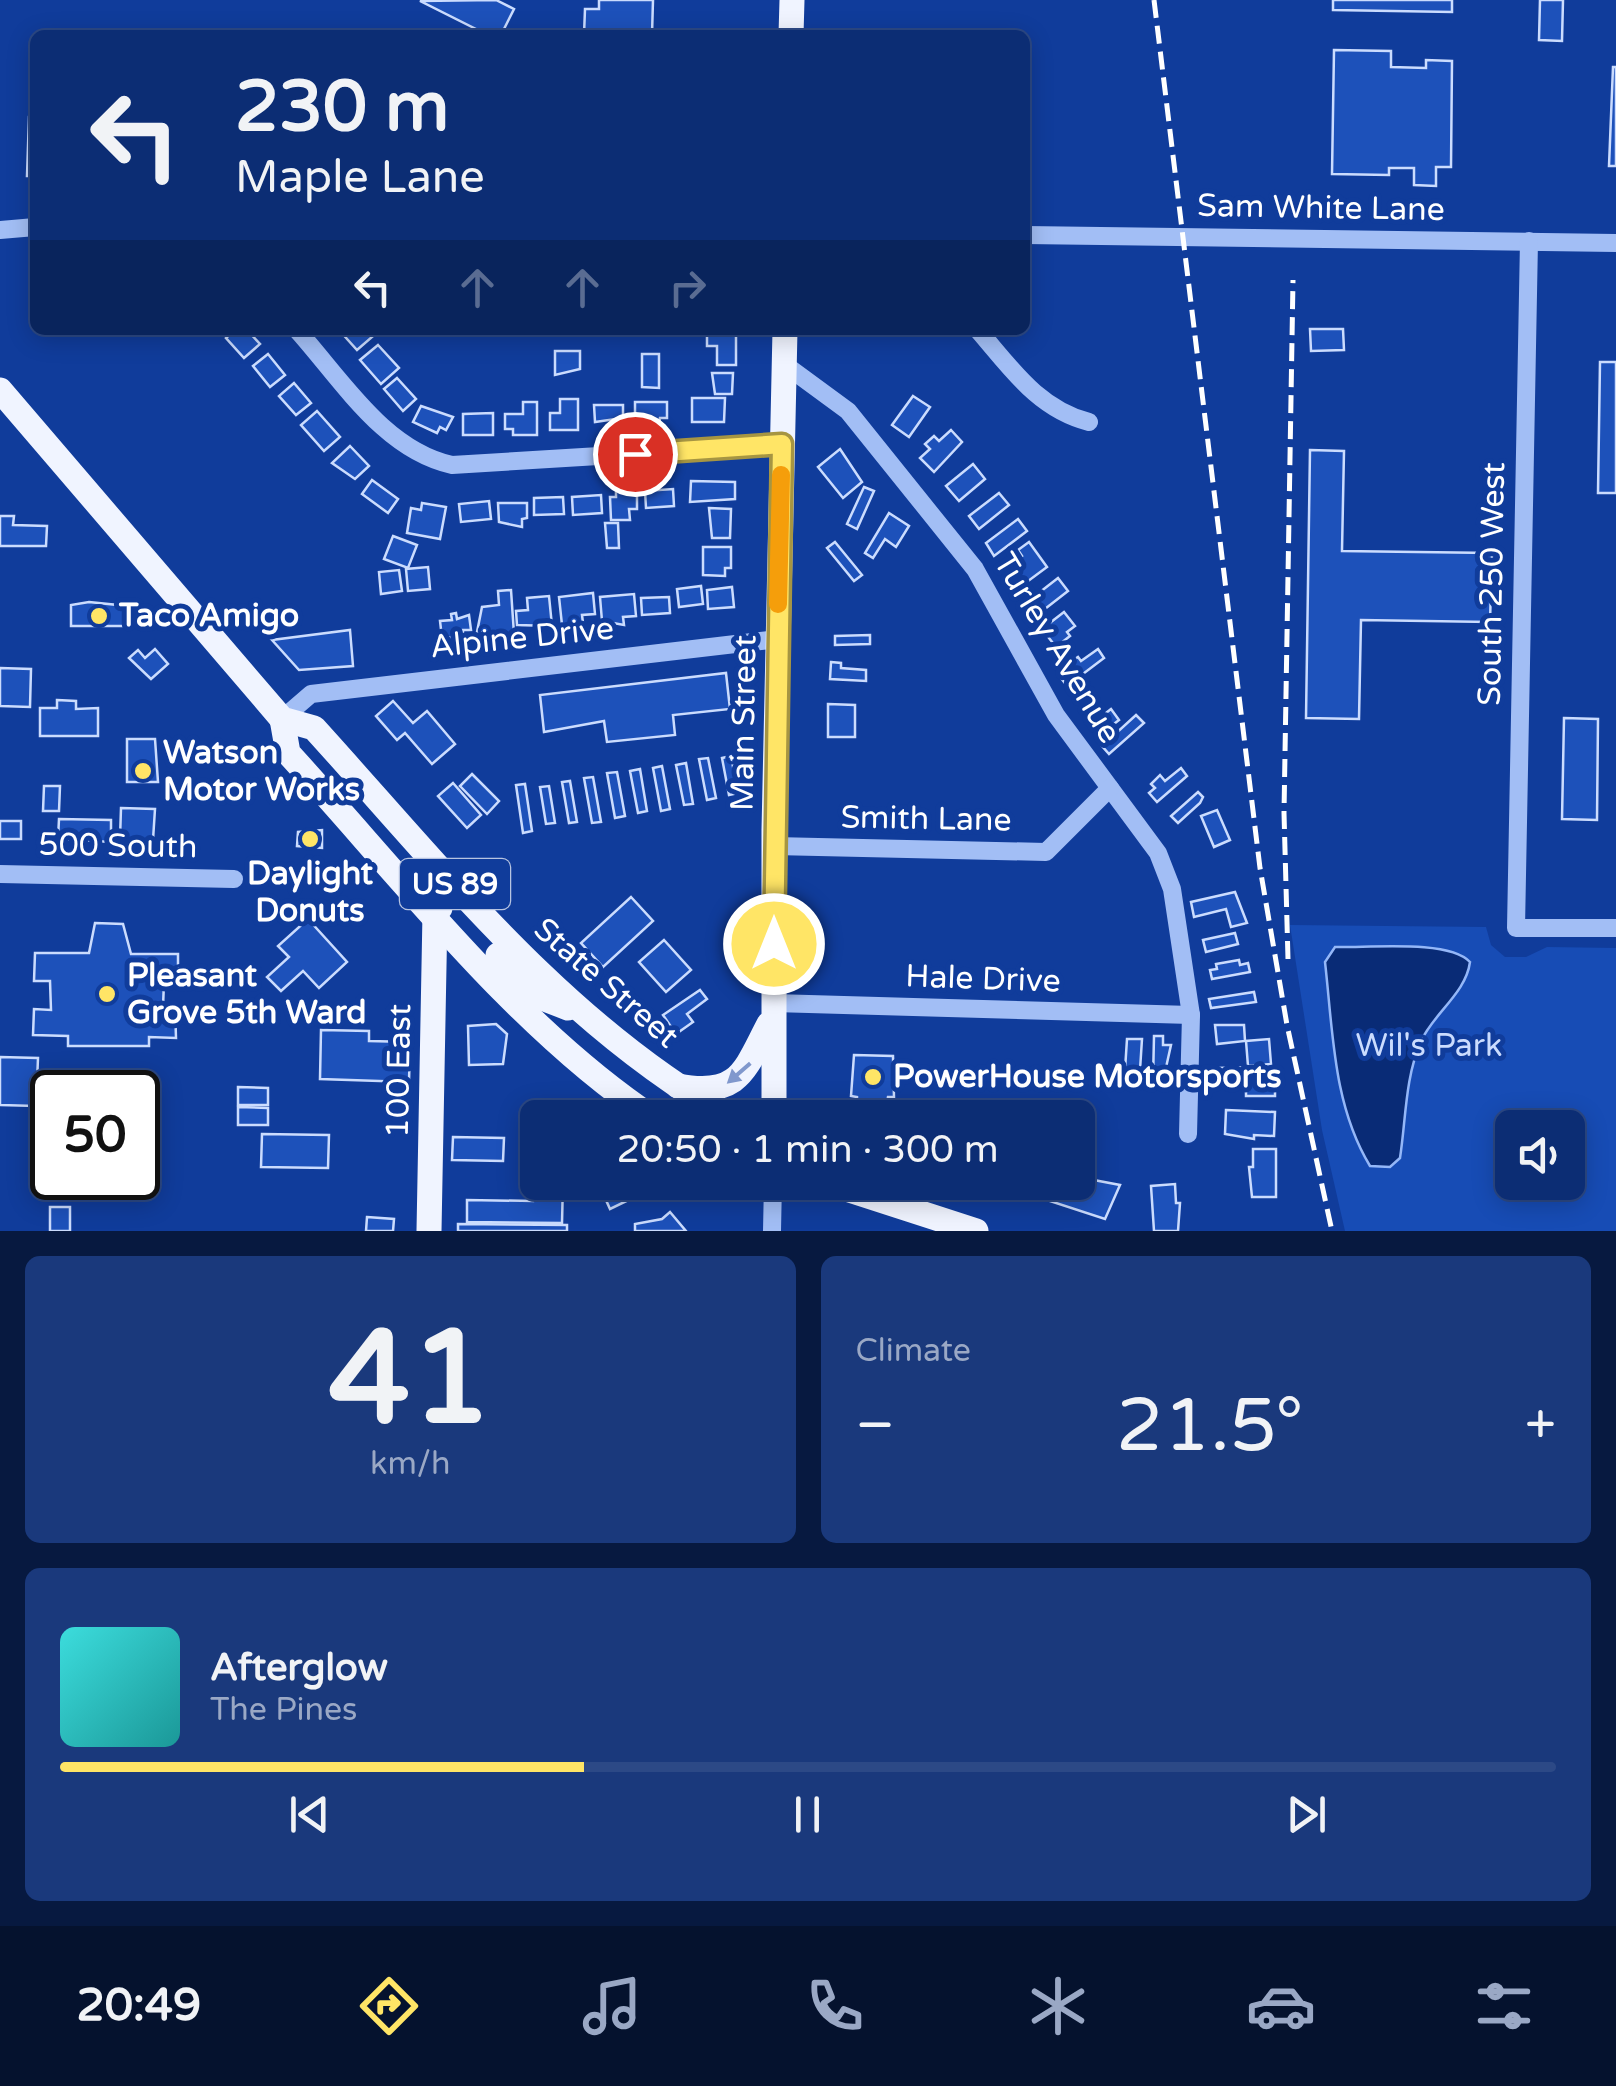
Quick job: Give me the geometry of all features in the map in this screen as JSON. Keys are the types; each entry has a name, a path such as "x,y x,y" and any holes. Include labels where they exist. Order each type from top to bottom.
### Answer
{"main road":[{"path":"791,30 792,0"},
{"name":"Main Street","path":"774,1100 774,846 785,335"},
{"name":"State Street","path":"0,390 282,719 288,753 394,870 441,907 479,962 570,1053 630,1100"},
{"name":"State Street","path":"282,719 314,728 493,926 582,1014 701,1100"},
{"path":"341,758 350,789 441,907 537,996 582,1014"},
{"name":"100 East","path":"429,1231 433,1000 441,907"},
{"path":"433,1000 451,976 479,962"},
{"path":"676,1085 708,1088 734,1081 753,1060 774,1009"},
{"path":"880,1200 976,1231"}],"street":[{"path":"0,230 30,227"},
{"name":"Sam White Lane","path":"1030,236 1616,243"},
{"name":"South 250 West","path":"1528,241 1516,928 1616,928"},
{"path":"301,335 400,445 422,458 452,465 782,444"},
{"path":"982,335 1036,396 1062,415 1089,422"},
{"name":"Turley Avenue","path":"784,364 848,411 975,569 1056,716 1166,870 1191,1015 1188,1134"},
{"name":"Alpine Drive","path":"282,719 311,694 778,639"},
{"name":"Smith Lane","path":"774,846 1046,852 1110,788"},
{"name":"500 South","path":"0,874 234,879"},
{"name":"Hale Drive","path":"774,1009 1191,1015"},
{"path":"772,1231 773,1200"}],"green space":[{"name":"Wil's Park","path":"1290,925 1486,927 1491,945 1505,957 1526,957 1547,947 1616,948 1616,1231 1345,1231 1322,1130"}],"shaded area":[{"path":"1335,947 1426,947 1445,950 1470,962 1456,993 1421,1041 1409,1084 1400,1158 1390,1167 1370,1166 1348,1118 1333,1041 1325,962"}],"building":[{"path":"496,0 514,9 504,30 478,30 420,1"},
{"path":"599,0 653,0 652,30 584,30 585,9 599,9"},
{"path":"1333,0 1452,0 1452,12 1333,10"},
{"path":"1540,0 1563,0 1562,41 1539,40"},
{"path":"1334,50 1391,51 1391,67 1426,68 1426,60 1452,61 1451,167 1436,167 1436,186 1414,185 1414,168 1389,168 1389,175 1332,174"},
{"path":"1613,67 1616,166 1609,166"},
{"path":"29,117 30,117 30,176"},
{"path":"1310,329 1343,329 1344,350 1311,351"},
{"path":"252,335 260,344 244,358 226,338"},
{"path":"344,335 372,337 357,350"},
{"path":"707,335 736,335 736,365 717,365 717,346 707,346"},
{"path":"378,345 399,368 381,384 360,360"},
{"path":"555,351 580,351 580,369 555,375"},
{"path":"268,354 285,375 270,387 253,366"},
{"path":"642,354 659,354 659,388 642,387"},
{"path":"1600,362 1616,362 1616,493 1598,493"},
{"path":"712,373 733,373 732,394 715,394"},
{"path":"397,378 416,399 403,411 384,389"},
{"path":"294,383 311,403 296,415 279,396"},
{"path":"913,396 930,407 909,437 892,425"},
{"path":"692,398 725,398 724,422 692,422"},
{"path":"560,399 578,399 578,430 550,430 550,413 560,413"},
{"path":"523,402 537,402 537,435 513,435 513,429 505,429 505,414 523,414"},
{"path":"635,402 667,402 667,418 660,418 659,425 635,425"},
{"path":"594,405 623,405 623,418 595,422"},
{"path":"421,406 453,417 446,430 440,427 437,433 413,422"},
{"path":"317,411 340,437 324,451 301,425"},
{"path":"493,413 493,435 463,435 463,414"},
{"path":"951,430 962,442 934,472 920,458 930,449 925,444 934,436 939,441"},
{"path":"350,446 369,466 355,479 332,463"},
{"path":"840,449 862,482 843,498 818,467"},
{"path":"1310,450 1344,451 1342,551 1492,553 1490,622 1361,620 1359,719 1306,718"},
{"path":"973,464 985,479 959,501 946,486"},
{"path":"372,480 398,499 388,513 362,494"},
{"path":"691,481 735,482 735,499 690,502"},
{"path":"864,487 874,491 857,529 847,524"},
{"path":"616,489 637,489 637,509 629,509 630,520 611,520 610,497 616,497"},
{"path":"673,489 674,506 646,508 645,491"},
{"path":"999,493 1009,505 979,529 969,516"},
{"path":"601,495 602,513 573,515 572,497"},
{"path":"563,497 564,514 534,515 534,498"},
{"path":"489,501 491,519 461,522 459,504"},
{"path":"422,503 446,507 440,539 407,533 411,508 421,510"},
{"path":"498,503 527,503 527,518 522,519 522,527 499,522"},
{"path":"709,508 731,509 730,538 712,538"},
{"path":"889,513 909,526 896,547 885,539 873,558 865,553"},
{"path":"0,516 14,516 13,525 47,526 46,546 0,546"},
{"path":"1018,519 1027,531 994,556 986,543"},
{"path":"605,523 618,523 619,548 607,548"},
{"path":"393,536 417,545 408,568 384,559"},
{"path":"835,542 862,575 854,581 827,548"},
{"path":"1029,542 1047,567 1016,590 1002,570 1022,556 1018,550"},
{"path":"703,547 731,547 731,568 725,568 725,576 703,575"},
{"path":"428,567 430,589 408,591 406,569"},
{"path":"399,570 402,591 381,594 379,572"},
{"path":"1058,578 1068,591 1032,619 1022,606"},
{"path":"701,586 703,604 679,607 677,589"},
{"path":"732,587 734,607 708,609 707,590"},
{"path":"511,590 514,634 477,632 482,607 499,605 498,591"},
{"path":"593,593 595,614 582,615 583,623 562,625 559,597"},
{"path":"634,594 636,616 623,617 624,625 602,621 600,597"},
{"path":"549,596 552,626 517,625 516,611 528,610 527,598"},
{"path":"669,597 670,613 642,615 641,598"},
{"name":"Taco Amigo","path":"89,602 127,606 127,626 71,626 71,605"},
{"path":"1064,612 1075,626 1067,632 1070,636 1056,647 1042,629"},
{"path":"456,613 457,619 469,615 471,630 463,630 463,636 442,638 440,621 452,620 451,614"},
{"path":"350,630 353,666 299,670 272,640"},
{"path":"870,635 870,644 835,645 835,636"},
{"path":"155,649 168,664 151,679 129,658 138,650 145,658"},
{"path":"1098,649 1104,658 1067,686 1061,678 1073,668 1069,663 1078,657 1081,661"},
{"path":"831,662 841,663 841,668 866,670 866,681 830,679"},
{"path":"0,668 31,669 30,707 0,706"},
{"path":"726,673 730,709 673,715 675,735 607,742 604,721 544,732 540,695"},
{"path":"57,700 76,701 76,709 98,708 98,736 40,736 40,708 57,708"},
{"path":"393,701 413,723 427,711 455,744 432,764 405,733 397,740 376,716"},
{"path":"828,704 855,705 855,737 828,737"},
{"path":"1111,709 1119,720 1101,734 1093,723"},
{"path":"1136,715 1144,723 1109,754 1102,746"},
{"path":"1564,718 1598,719 1597,820 1562,819"},
{"name":"Watson Motor Works","path":"127,739 155,739 158,782 127,782"},
{"path":"731,756 738,793 729,795 722,758"},
{"path":"708,758 716,798 707,800 699,759"},
{"path":"686,763 693,804 684,805 676,765"},
{"path":"662,766 670,809 661,811 653,768"},
{"path":"1181,768 1187,776 1157,802 1149,793 1155,788 1151,784 1160,775 1165,781"},
{"path":"640,769 647,811 638,813 630,771"},
{"path":"617,772 625,816 615,818 607,773"},
{"path":"472,774 499,801 487,814 460,786"},
{"path":"593,777 601,822 592,823 584,778"},
{"path":"570,781 577,822 569,823 562,782"},
{"path":"453,783 481,815 467,828 438,796"},
{"path":"525,784 532,831 523,833 516,785"},
{"path":"44,786 60,786 59,811 43,811"},
{"path":"549,786 555,823 546,824 540,787"},
{"path":"1198,792 1203,797 1200,803 1178,823 1171,816"},
{"path":"121,808 155,809 153,840 120,839"},
{"path":"1217,810 1230,840 1214,847 1201,816"},
{"path":"59,819 111,820 111,842 58,839"},
{"path":"0,821 21,821 21,839 0,839"},
{"name":"Daylight Donuts","path":"322,830 322,848 297,846 298,832"},
{"path":"1235,892 1247,923 1231,927 1226,909 1194,917 1191,902"},
{"path":"631,897 653,921 603,967 581,943"},
{"path":"308,919 347,962 319,988 303,971 281,991 267,977 289,957 278,946"},
{"name":"Pleasant Grove 5th Ward","path":"95,923 123,924 131,954 178,954 178,982 164,982 163,1007 175,1007 176,1038 149,1037 149,1046 68,1046 68,1036 33,1035 34,1009 51,1010 50,981 34,981 35,953 89,953"},
{"path":"1235,933 1238,944 1206,952 1203,940"},
{"path":"664,940 691,970 666,992 639,962"},
{"path":"1239,960 1240,965 1248,963 1250,972 1212,979 1210,970 1217,969 1216,964"},
{"path":"700,990 707,999 687,1014 693,1022 676,1034 663,1015"},
{"path":"1254,992 1256,1002 1211,1008 1209,999"},
{"path":"496,1024 507,1034 503,1064 469,1065 468,1026"},
{"path":"1215,1025 1244,1025 1245,1041 1217,1044"},
{"path":"321,1030 369,1031 369,1041 410,1042 409,1082 320,1079"},
{"path":"1154,1036 1163,1036 1163,1045 1171,1045 1163,1081 1153,1081"},
{"path":"1127,1039 1142,1039 1140,1070 1125,1070"},
{"path":"1269,1039 1271,1064 1248,1066 1246,1041"},
{"name":"PowerHouse Motorsports","path":"854,1055 893,1056 894,1097 857,1100 851,1096"},
{"path":"0,1057 38,1058 38,1070 30,1070 30,1106 0,1105"},
{"path":"1261,1067 1262,1079 1275,1079 1275,1096 1246,1096 1246,1086 1216,1087 1216,1068"},
{"path":"238,1087 268,1088 268,1105 238,1105"},
{"path":"238,1107 268,1108 268,1125 238,1125"},
{"path":"1226,1110 1275,1112 1274,1136 1254,1135 1254,1139 1225,1134"},
{"path":"262,1134 329,1135 328,1168 261,1167"},
{"path":"453,1137 504,1138 503,1161 452,1160"},
{"path":"1253,1149 1276,1149 1276,1197 1252,1197 1249,1167 1253,1167"},
{"path":"1095,1180 1120,1185 1105,1219 1047,1200 1095,1200"},
{"path":"1175,1184 1176,1203 1180,1203 1178,1231 1154,1231 1151,1186"},
{"path":"467,1200 563,1200 562,1223 467,1222"},
{"path":"606,1200 629,1200 610,1209"},
{"path":"50,1207 70,1207 70,1231 50,1231"},
{"path":"670,1212 686,1231 635,1231 635,1224 662,1219"},
{"path":"367,1217 394,1219 393,1231 366,1231"},
{"path":"458,1224 567,1225 567,1231 458,1231"}],"railway":[{"path":"1154,0 1260,868 1287,1025 1332,1231"},
{"path":"1288,959 1284,813 1293,280"}],"slow traffic":[{"path":"778,604 781,475"}],"place":[{"name":"Taco Amigo","path":"99,616"},
{"name":"Watson Motor Works","path":"143,771"},
{"name":"Daylight Donuts","path":"310,839"},
{"name":"Pleasant Grove 5th Ward","path":"107,994"},
{"name":"PowerHouse Motorsports","path":"873,1077"}],"route":[{"path":"635,454 782,444 774,944"}]}
